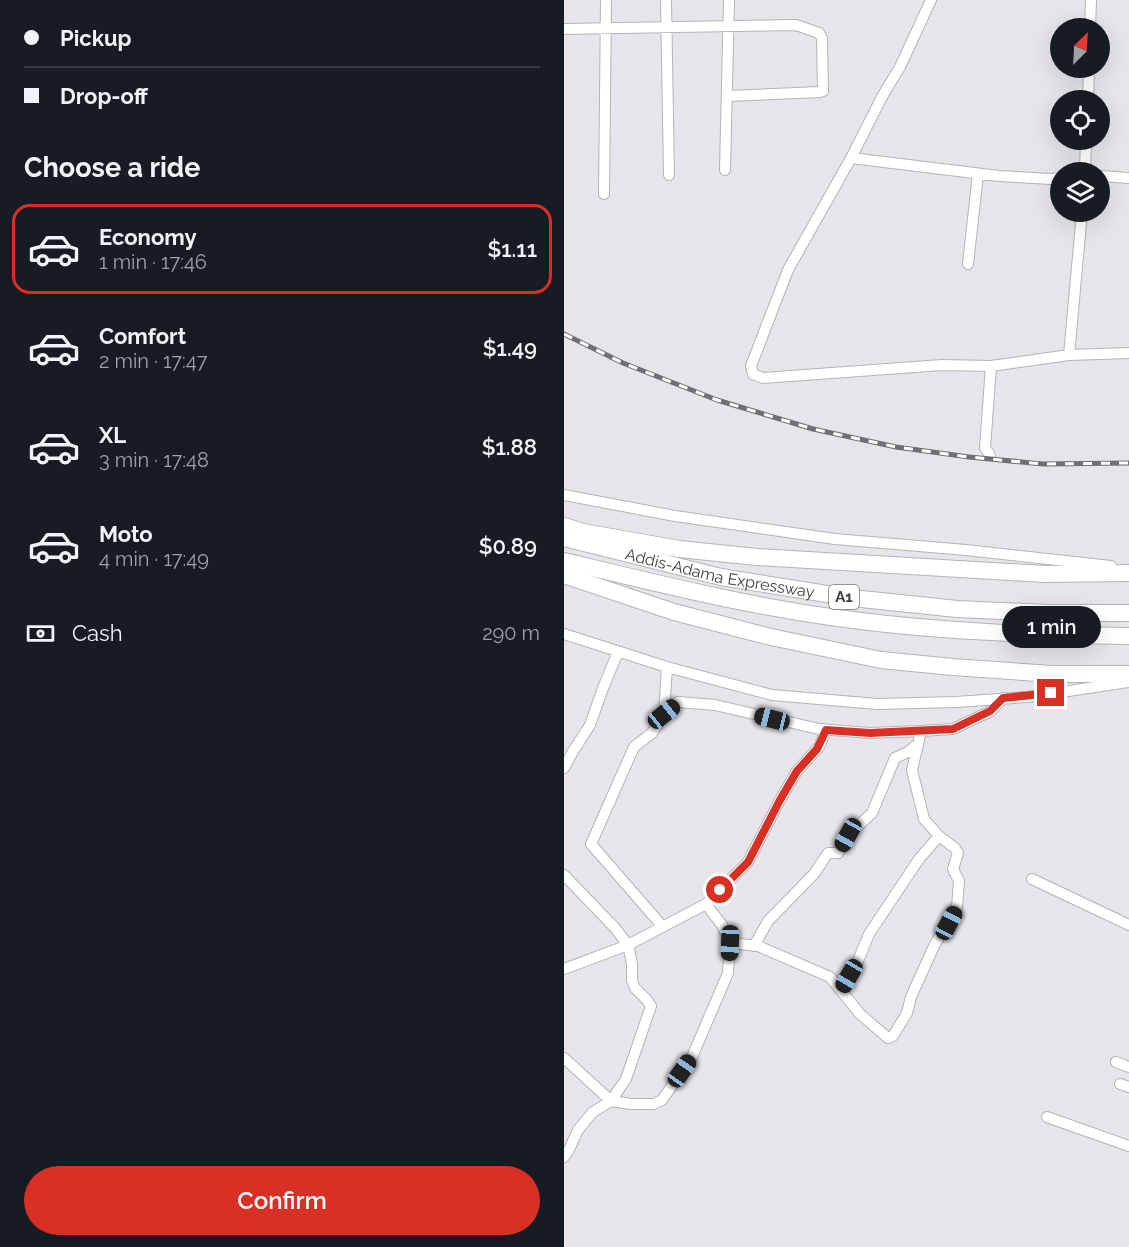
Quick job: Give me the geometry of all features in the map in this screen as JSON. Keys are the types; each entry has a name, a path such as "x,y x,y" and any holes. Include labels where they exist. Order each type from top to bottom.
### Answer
{"highway":[{"path":"564,526 583,532 679,549 757,557 1044,574 1129,570"},
{"name":"Addis-Adama Expressway","path":"564,538 722,577 852,598 957,609 1048,613 1129,613"},
{"name":"Addis-Adama Expressway","path":"564,561 723,599 852,620 962,631 1129,636"},
{"path":"564,575 674,612 771,637 880,660 1052,674 1129,674"}],"street":[{"path":"604,194 606,0"},
{"path":"666,0 669,175"},
{"path":"725,170 729,0"},
{"path":"931,0 900,67 788,270 752,366 753,374 763,378 942,365 991,366 1069,356 1129,353"},
{"path":"1090,18 1091,0"},
{"path":"564,29 796,25 819,33 822,38 823,91 727,96"},
{"path":"851,158 978,174 1050,179"},
{"path":"968,264 978,174"},
{"path":"1110,177 1129,178"},
{"path":"1069,356 1081,222"},
{"path":"990,454 985,448 991,366"},
{"path":"564,495 675,516 836,539 966,550 1129,570"},
{"path":"564,634 667,668 772,695 876,704 1028,697 1129,682"},
{"path":"564,768 590,725 618,652"},
{"path":"664,714 667,668"},
{"path":"663,927 591,844 634,747 652,733 664,714 678,702 714,705 826,730 870,733 953,729 990,711 1003,698"},
{"path":"564,955 567,968 628,945 706,904 748,862 797,771 817,749 826,730"},
{"path":"730,943 758,946 830,977 860,1014 888,1038 893,1036 907,1013 911,997 934,946 957,907 959,881 954,869 958,853 924,819 912,771 921,731"},
{"path":"754,946 768,921 814,874 828,853 838,853 848,835 872,813 895,758 918,744"},
{"path":"841,990 858,961 868,934 919,859 939,836"},
{"path":"564,874 628,945 635,988 651,1006 626,1079 611,1101 593,1112 578,1130 564,1156"},
{"path":"1032,879 1129,925"},
{"path":"564,1058 611,1101 654,1104 662,1100 692,1057 728,973 730,943 722,925 706,904"},
{"path":"1116,1062 1129,1067"},
{"path":"1047,1117 1129,1146"}],"railway":[{"path":"564,334 623,363 717,400 813,429 896,447 969,457 1043,464 1129,463"}],"route":[{"path":"720,890 748,862 797,771 817,749 826,730 870,733 953,729 990,711 1003,698 1051,693"}]}
